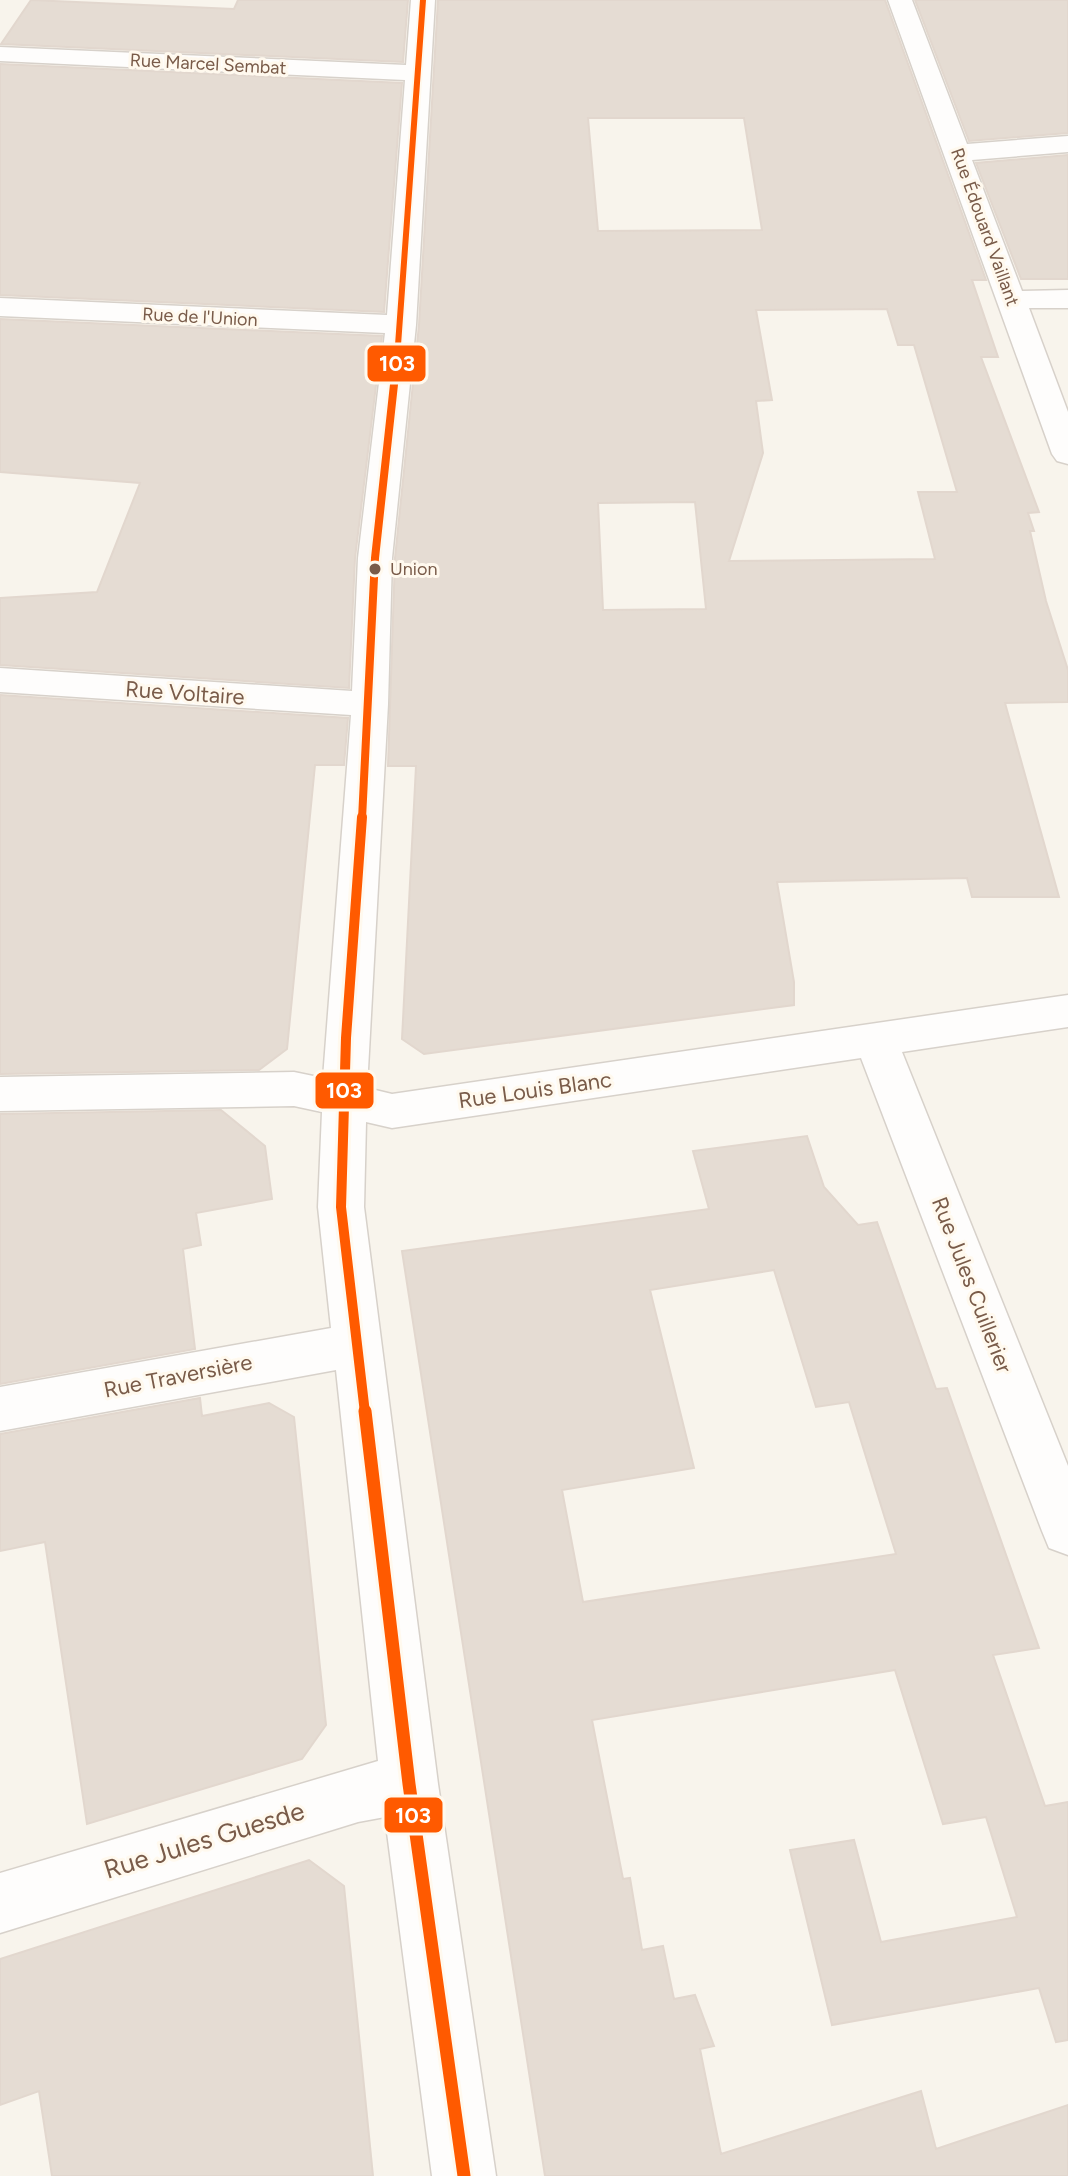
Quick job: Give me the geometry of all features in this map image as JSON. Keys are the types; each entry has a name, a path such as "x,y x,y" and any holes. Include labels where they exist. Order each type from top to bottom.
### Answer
{"street":[{"path":"423,0 401,325 375,558 370,704 344,1101 341,1207 409,1784 464,2176"},
{"name":"Rue Édouard Vaillant","path":"900,0 1012,300 1056,386 1068,454"},
{"name":"Rue Marcel Sembat","path":"0,54 416,73"},
{"path":"959,153 1068,144"},
{"path":"1012,300 1065,308"},
{"name":"Rue de l'Union","path":"0,307 401,325"},
{"name":"Rue Voltaire","path":"0,680 370,704"},
{"name":"Rue Louis Blanc","path":"0,1094 294,1089 392,1111 1068,1011"},
{"name":"Rue Jules Cuillerier","path":"876,1040 1068,1531"},
{"name":"Rue Traversière","path":"0,1409 355,1345"},
{"name":"Rue Jules Guesde","path":"0,1903 358,1793 409,1784"}],"building":[{"path":"31,0 234,9 238,0 408,0 403,62 1,44"},
{"path":"438,0 885,0 986,280 972,280 998,357 981,357 1039,512 1028,513 1034,531 1030,531 1046,601 1068,670 1068,702 1005,703 1059,897 972,897 967,878 777,882 794,982 794,1005 424,1054 402,1039 416,766 388,766 395,558 419,325","holes":["588,118 744,118 762,230 598,231","887,309 898,345 914,345 957,492 918,492 935,559 729,561 763,453 756,401 772,400 756,310","695,502 706,609 603,610 598,503"]},
{"path":"915,0 1068,0 1068,133 969,141"},
{"path":"0,64 402,83 384,312 0,295"},
{"path":"1068,155 1068,279 1021,279 976,163"},
{"path":"0,319 382,336 355,558 349,688 0,665 0,598 97,592 140,483 0,472"},
{"path":"0,695 348,718 344,765 315,765 287,1049 259,1070 0,1074"},
{"path":"221,1110 265,1146 272,1199 196,1213 201,1245 183,1249 195,1349 0,1384 0,1114"},
{"path":"807,1136 824,1187 858,1225 877,1222 936,1389 947,1388 1039,1648 993,1655 1045,1806 1068,1802 1068,2040 1056,2042 1039,1988 832,2025 790,1850 854,1840 881,1942 1017,1917 986,1817 943,1824 895,1670 592,1720 623,1879 630,1878 642,1950 663,1946 674,1999 695,1995 714,2046 700,2049 721,2154 921,2091 936,2149 1068,2105 1068,2176 545,2176 402,1251 709,1209 693,1151","holes":["774,1270 816,1407 849,1402 896,1554 583,1602 562,1490 694,1468 650,1290"]},
{"path":"200,1398 202,1416 269,1403 294,1417 326,1725 302,1759 87,1824 45,1542 0,1551 0,1434"},
{"path":"309,1860 344,1886 373,2176 52,2176 39,2091 0,2105 0,1959"}],"transit line":[{"name":"103","path":"423,0 401,325 375,558 370,704 346,1038 341,1207 409,1784 464,2176"}],"place":[{"name":"Union","path":"375,569"}]}
